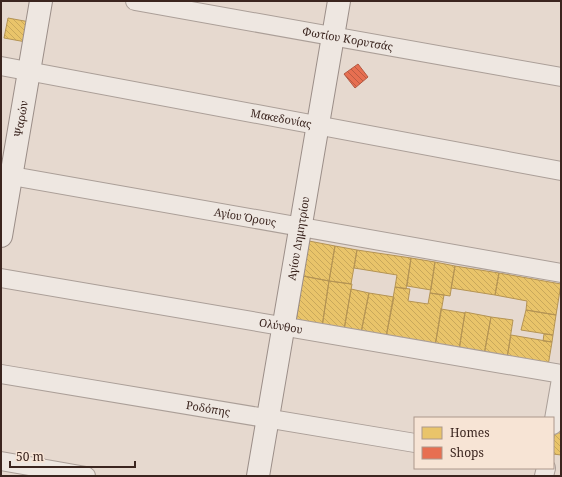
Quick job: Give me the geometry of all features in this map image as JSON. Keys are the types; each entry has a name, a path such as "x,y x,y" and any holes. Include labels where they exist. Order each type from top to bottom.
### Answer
{"main road":[{"name":"Ψαρών","path":"1,236 6,175 29,72 41,1"},
{"name":"Αγίου Δημητρίου","path":"258,476 339,1"}],"street":[{"name":"Φωτίου Κορυτσάς","path":"135,1 561,77"},
{"name":"Μακεδονίας","path":"1,66 561,171"},
{"name":"Αγίου Όρους","path":"6,175 561,273"},
{"name":"Ολύνθου","path":"1,278 561,374"},
{"name":"Ροδόπης","path":"1,374 414,443"},
{"path":"554,419 561,379"},
{"path":"1,461 86,476"}],"building: Homes":[{"path":"8,18 30,22 26,42 4,38"},
{"path":"309,241 335,246 329,281 303,276"},
{"path":"335,246 357,250 351,284 329,281"},
{"path":"357,250 411,258 406,289 395,287 397,275 354,268"},
{"path":"411,258 435,262 431,290 407,286"},
{"path":"435,262 455,266 450,296 430,293"},
{"path":"455,266 499,273 495,295 451,288"},
{"path":"499,273 561,284 556,315 526,310 527,301 495,295"},
{"path":"303,276 329,281 322,327 296,322"},
{"path":"329,281 352,284 344,330 322,327"},
{"path":"395,287 410,289 408,301 428,304 430,293 444,295 435,346 386,337"},
{"path":"351,289 369,293 361,333 344,330"},
{"path":"369,293 394,297 386,337 361,333"},
{"path":"441,309 465,313 459,350 435,346"},
{"path":"526,310 556,315 553,335 521,330"},
{"path":"465,312 491,317 484,355 459,350"},
{"path":"491,317 513,320 507,358 484,355"},
{"path":"544,334 553,335 552,342 543,341"},
{"path":"511,335 552,342 548,366 507,358"},
{"path":"558,412 561,412 561,455 554,454 554,437"}],"building: Shops":[{"path":"358,64 368,77 355,88 344,74"}]}
